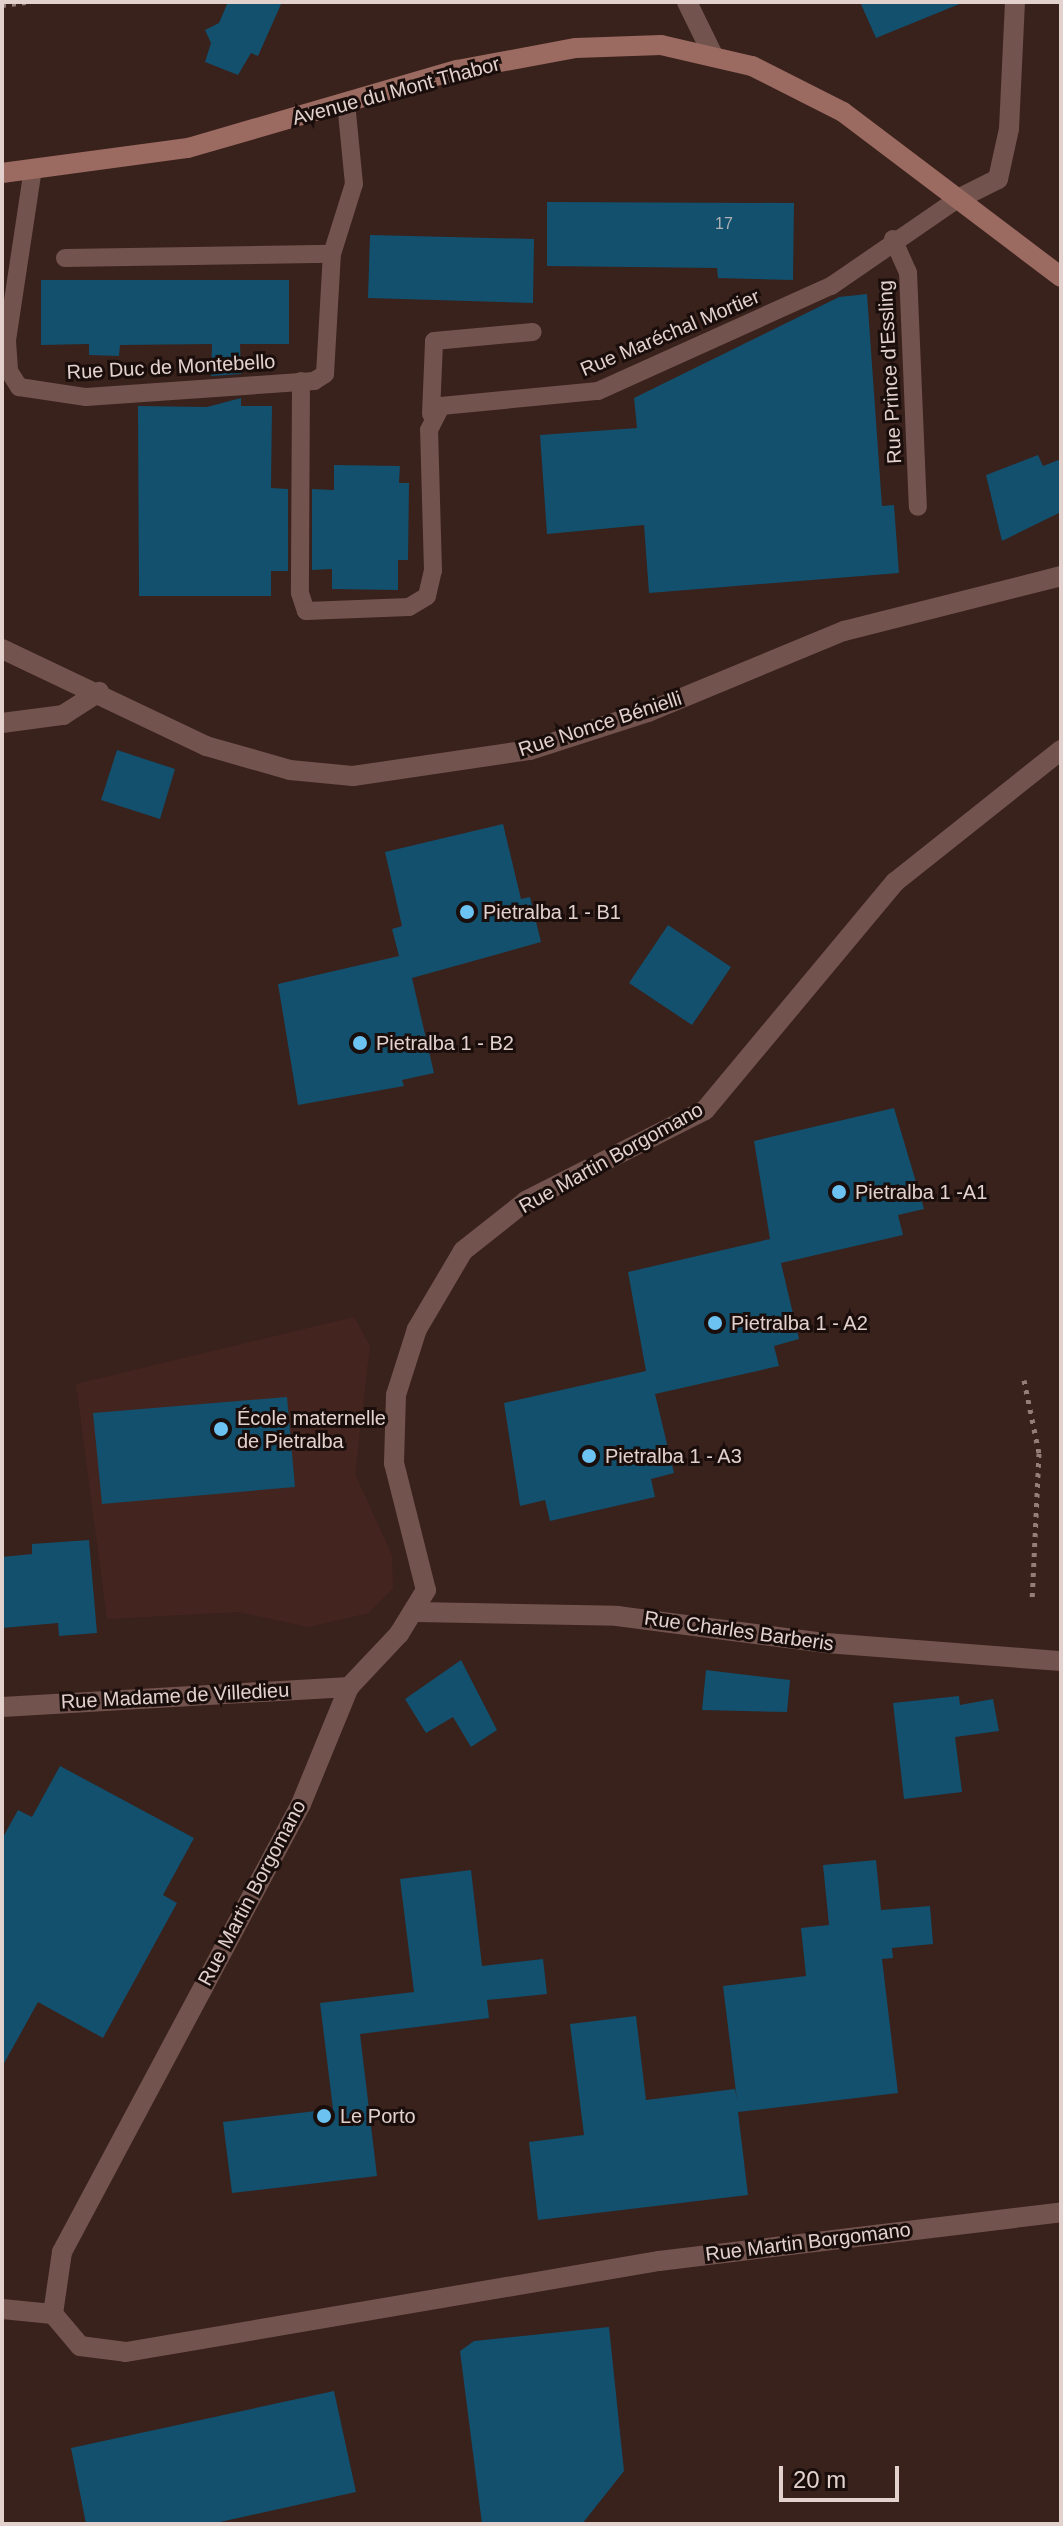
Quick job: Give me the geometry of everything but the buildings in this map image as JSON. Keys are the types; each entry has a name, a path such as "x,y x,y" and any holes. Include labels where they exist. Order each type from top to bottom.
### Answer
{"street":[{"path":"687,2 714,57"},
{"path":"956,200 998,179 1009,129 1015,2"},
{"name":"Avenue du Mont Thabor","path":"2,173 32,175 188,148 457,70 576,48 661,45 714,57 791,82 843,112 1061,277"},
{"name":"Rue Nonce Bénielli","path":"2,649 99,692 206,746 290,770 421,771 530,750 648,712 844,631 1061,576"},
{"path":"2,723 63,715 99,692"},
{"name":"Rue Martin Borgomano","path":"1061,750 895,882 705,1110 526,1201 463,1251 417,1329 396,1395 394,1463 425,1568 416,1612 349,1687 301,1804 62,2252 53,2314 80,2346 126,2352 659,2261 1061,2212"},
{"name":"Rue Charles Barberis","path":"416,1612 617,1616 826,1643 1061,1661"},
{"name":"Rue Madame de Villedieu","path":"2,1707 349,1687"},
{"path":"2,2309 53,2314"}],"lane":[{"name":"Rue Duc de Montebello","path":"32,175 7,341 9,371 19,387 86,397 301,381 325,374 332,254 354,184 346,102"},
{"name":"Rue Maréchal Mortier","path":"431,414 458,403 598,391 831,286 893,239 956,200"},
{"name":"Rue Prince d'Essling","path":"893,239 908,272 918,507"},
{"path":"65,258 332,254"},
{"path":"301,381 300,593 306,611 409,607 427,596 433,571 431,414 434,341 533,332"}],"path":[{"path":"2,5 28,2"},
{"path":"1024,1380 1039,1453 1032,1599"}],"shaded area":[{"name":"École maternelle de Pietralba","path":"354,1317 370,1346 355,1474 392,1555 393,1588 369,1613 308,1627 239,1612 107,1619 76,1384"}],"place":[{"name":"Pietralba 1 - B1","path":"467,912"},
{"name":"Pietralba 1 - B2","path":"360,1043"},
{"name":"Pietralba 1 -A1","path":"839,1192"},
{"name":"Pietralba 1 - A2","path":"715,1323"},
{"name":"École maternelle de Pietralba","path":"221,1429"},
{"name":"Pietralba 1 - A3","path":"589,1456"},
{"name":"Le Porto","path":"324,2116"}]}
